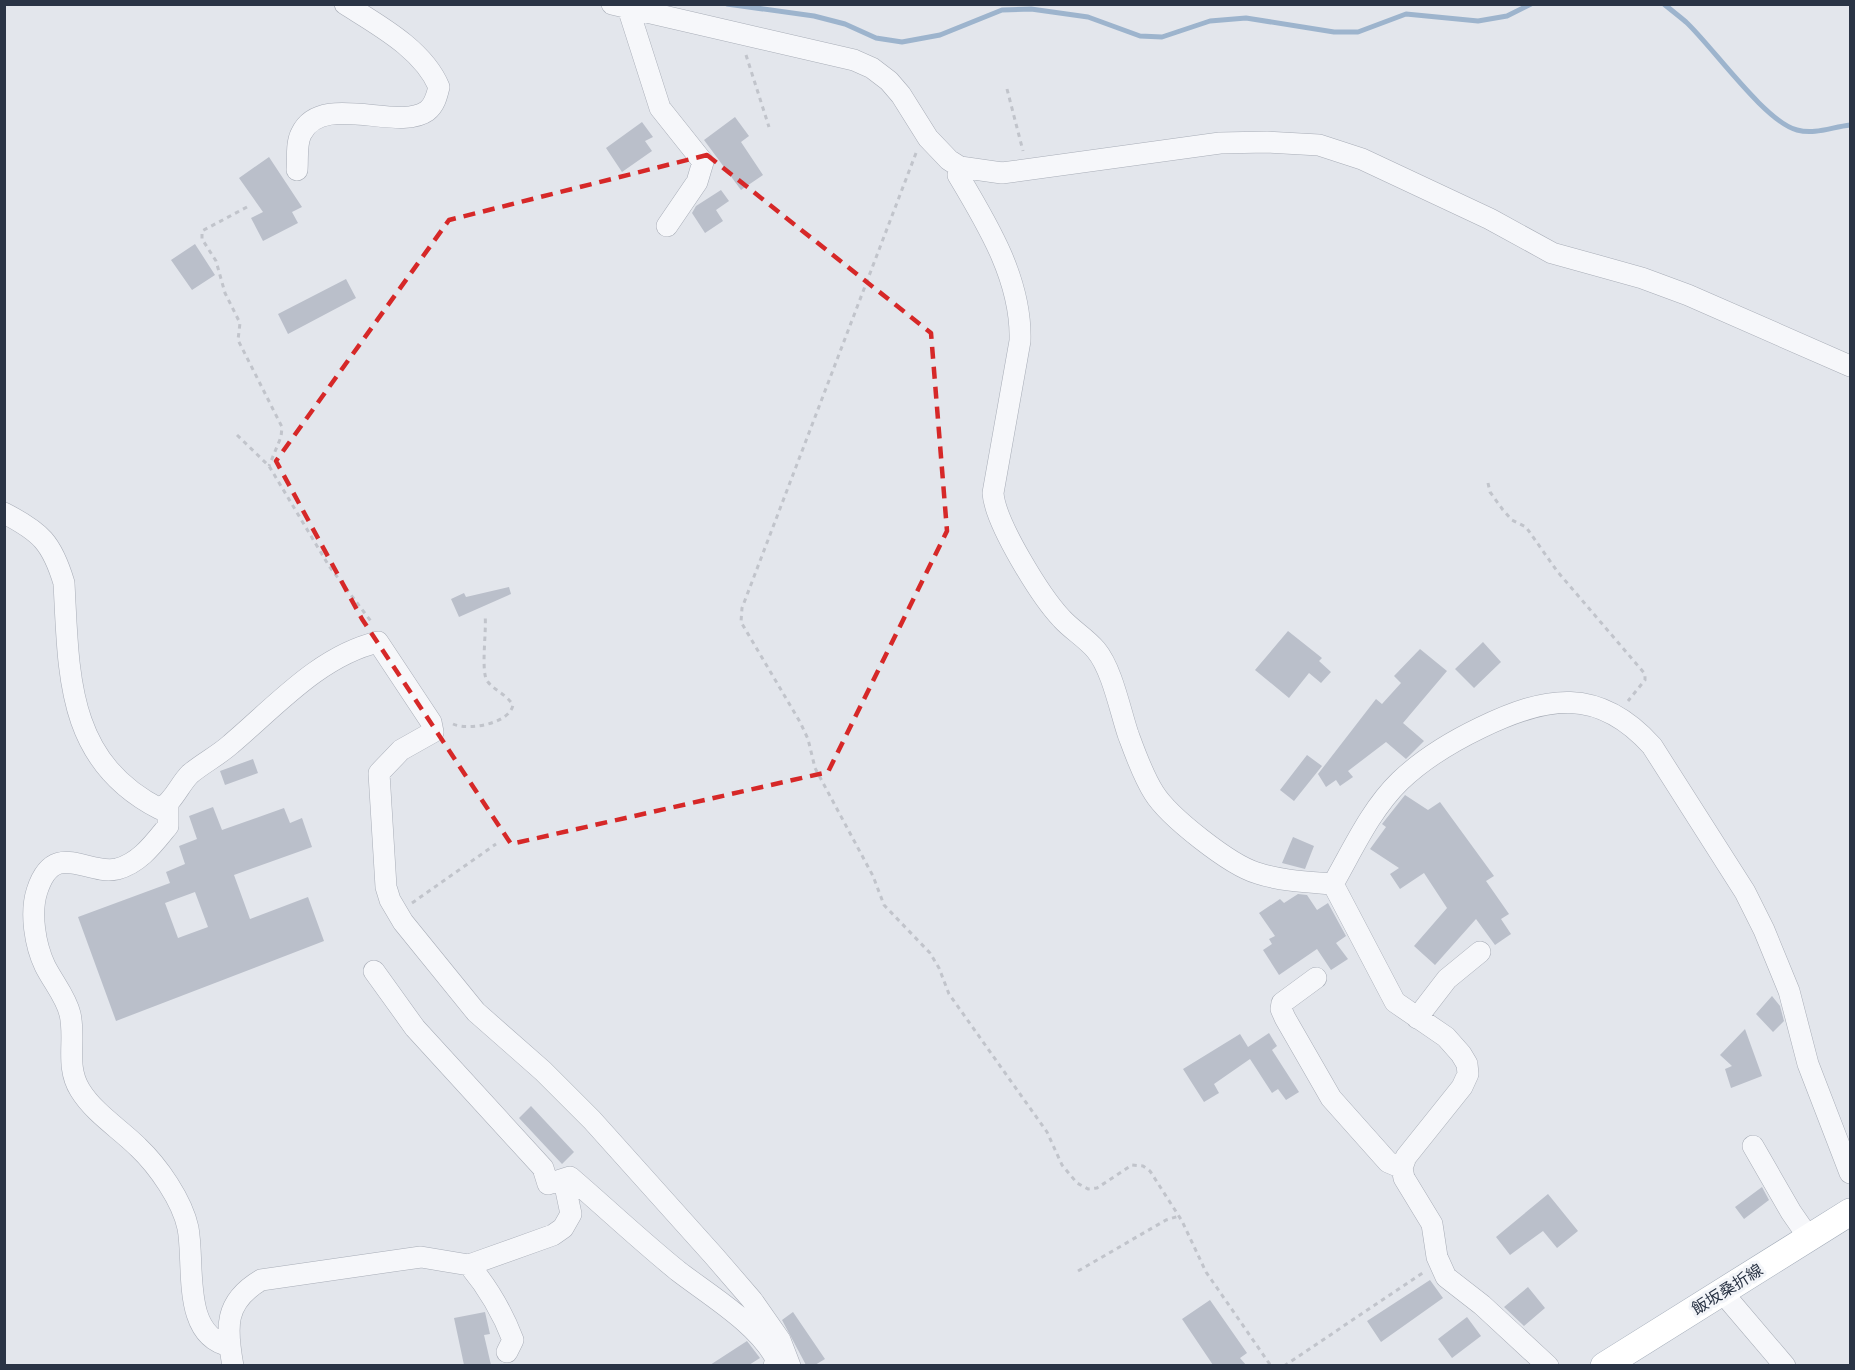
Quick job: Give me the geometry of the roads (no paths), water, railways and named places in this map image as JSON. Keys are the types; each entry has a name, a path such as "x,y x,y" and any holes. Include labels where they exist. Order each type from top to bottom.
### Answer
{"main road":[{"name":"飯坂桑折線","path":"1604,1365 1851,1212"}],"street":[{"path":"297,170 302,133 311,122 327,116 351,114 412,117 427,111 435,101 439,87 428,68 386,30 345,4"},
{"path":"620,6 854,60 872,68 901,95 924,132 949,160 960,167 1002,173 1220,143 1267,142 1319,146 1362,159 1490,219 1552,253 1642,278 1688,295 1851,366"},
{"path":"620,6 660,108 703,162 697,182 667,226"},
{"path":"958,175 981,212 1005,266 1014,288 1021,319 1020,340 993,493 994,507 1002,526 1060,618 1096,649 1105,663 1130,737 1160,802 1199,837 1234,863 1267,875 1333,884"},
{"path":"4,513 36,530 60,568 64,584 71,682 87,739 101,760 133,792 160,809 168,805 190,775 226,748 300,684 333,662 378,642 431,722 433,732 394,755 381,767 378,777 386,886 398,913 476,1012 543,1071 592,1120 714,1256 752,1300 780,1340 790,1365"},
{"path":"1333,884 1372,817 1400,782 1453,741 1522,708 1559,701 1587,705 1634,725 1652,746 1745,892 1790,991 1808,1064 1851,1173"},
{"path":"168,805 168,826 150,848 128,865 108,870 68,862 52,868 40,882 34,916 44,964 70,1015 71,1067 80,1090 150,1159 178,1203 186,1221 190,1242 198,1320 210,1338 231,1356"},
{"path":"1333,884 1395,1002 1446,1037 1467,1064 1467,1074 1462,1086 1406,1157 1402,1168 1404,1178 1432,1224 1438,1262 1446,1277 1482,1305 1548,1365"},
{"path":"1417,1018 1447,979 1480,952"},
{"path":"374,971 415,1028 543,1168 548,1184 570,1178 676,1269 752,1329 773,1352 776,1359 774,1365"},
{"path":"1316,978 1282,1003 1281,1009 1285,1018 1331,1098 1388,1162 1402,1168"},
{"path":"1754,1146 1791,1212 1809,1238"},
{"path":"231,1356 228,1325 234,1304 242,1291 261,1280 283,1275 421,1257 469,1265 553,1235 562,1228 571,1214 564,1181"},
{"path":"469,1265 489,1288 503,1313 513,1340 507,1352"},
{"path":"1722,1292 1785,1365"}],"waterway":[{"path":"727,4 814,16 845,24 876,38 902,42 940,35 1002,10 1031,9 1088,17 1140,36 1162,37 1210,21 1246,18 1334,32 1358,32 1406,14 1478,21 1507,16 1531,4"},
{"path":"1664,4 1686,22 1755,99 1784,124 1797,130 1810,132 1850,125"}]}
